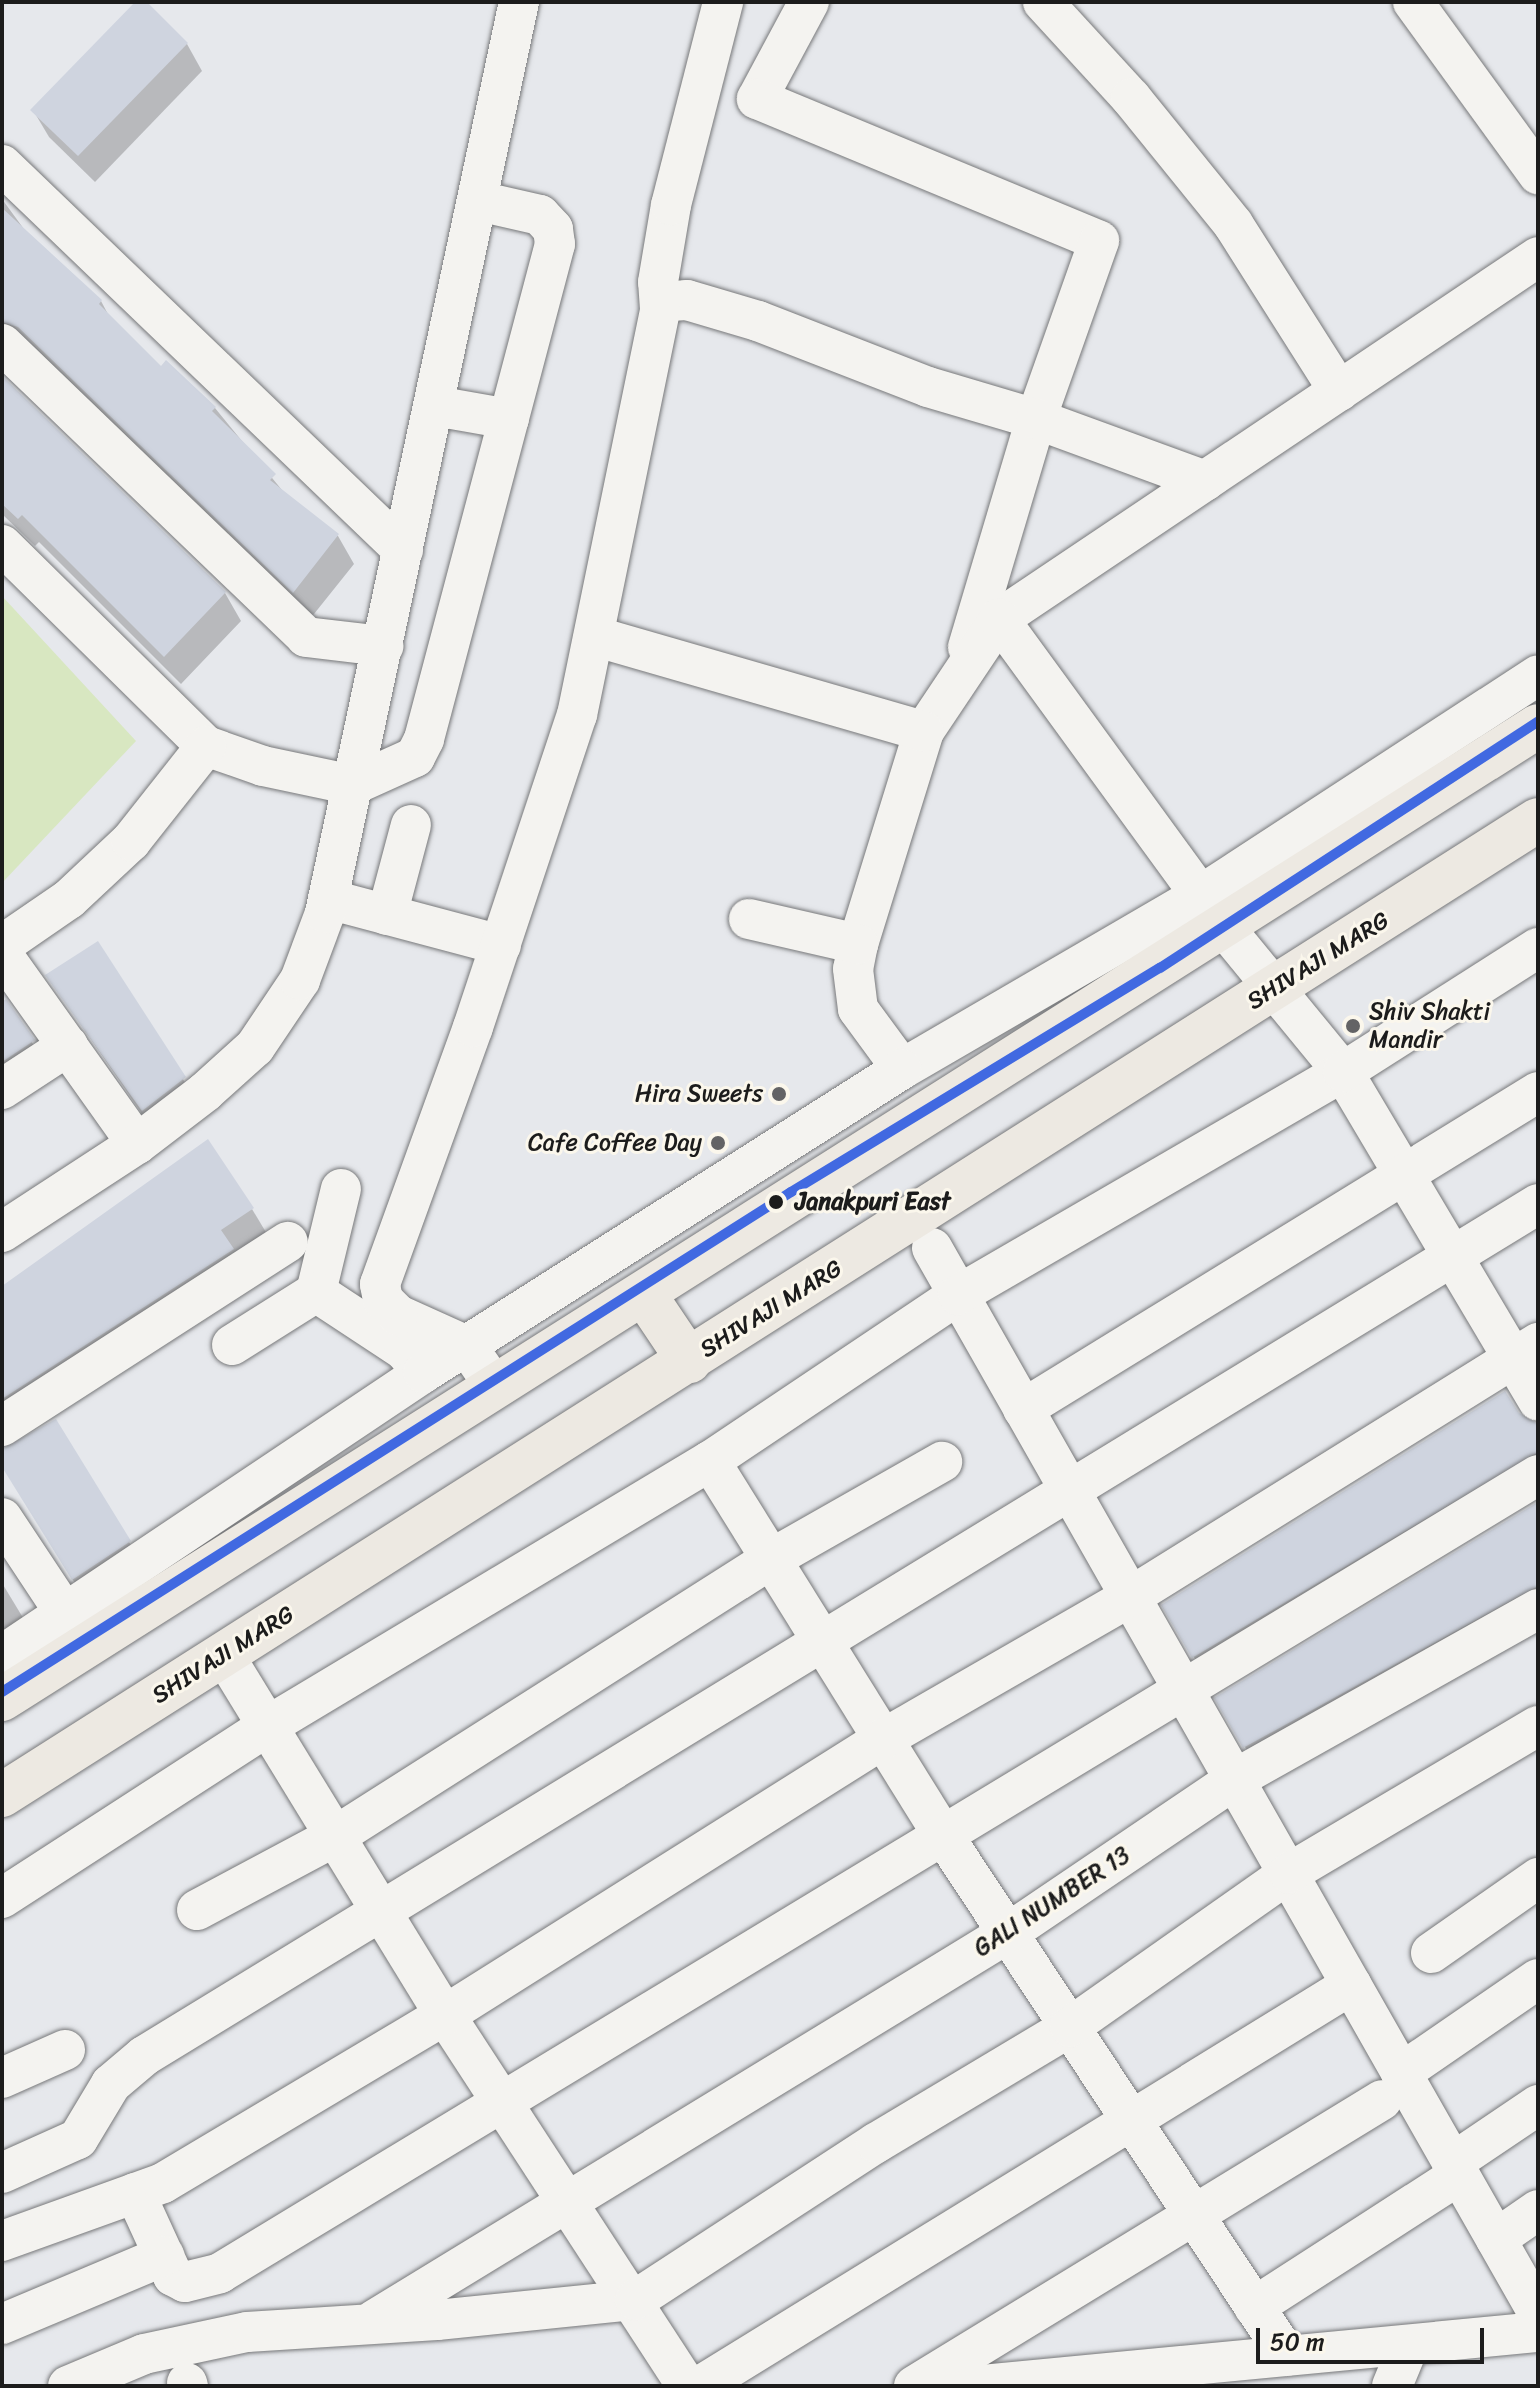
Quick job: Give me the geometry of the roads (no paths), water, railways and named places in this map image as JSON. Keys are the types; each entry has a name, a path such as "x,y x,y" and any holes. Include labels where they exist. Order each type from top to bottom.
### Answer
{"main road":[{"path":"2,1699 76,1631 495,1387 644,1294 952,1098 1212,910 1538,726"},
{"name":"SHIVAJI MARG","path":"2,1795 1538,820"},
{"path":"644,1294 689,1361"}],"street":[{"path":"2,1232 137,1144 255,1047 300,980 328,899 519,2"},
{"path":"495,1387 467,1346 398,1315 383,1300 380,1284 501,945 577,715 660,309 658,282 671,205 723,2"},
{"path":"809,2 757,99 1099,241 1036,419 961,670"},
{"path":"1043,2 1131,98 1233,224 1339,391"},
{"path":"1413,2 1538,174"},
{"path":"2,165 403,550"},
{"path":"2,545 206,746 263,766 353,785 415,757 424,739 555,244 553,229 540,215 479,201"},
{"path":"952,1098 858,1009 853,969 924,731 961,670 999,619 1538,257"},
{"path":"660,309 670,301 687,300 715,308 928,387 1036,419 1205,481"},
{"path":"2,344 306,637 383,646"},
{"path":"435,406 509,419"},
{"path":"999,619 1212,910 1343,1072 1452,1256 1525,1350 1538,1401"},
{"path":"594,636 924,731"},
{"path":"2,1655 76,1631 423,1373 912,1063 1212,910 1538,675"},
{"path":"2,945 69,899 131,841 206,746"},
{"path":"387,915 411,825"},
{"path":"328,899 501,945"},
{"path":"749,919 858,944"},
{"path":"2,1898 266,1727 710,1461 958,1295 1343,1072 1538,948"},
{"path":"2,954 137,1144"},
{"path":"2,1089 68,1046"},
{"path":"1023,1409 1538,1092"},
{"path":"232,1345 316,1292 341,1189"},
{"path":"2,2173 78,2139 111,2084 144,2056 1538,1204"},
{"path":"2,1426 288,1242"},
{"path":"932,1248 1181,1687 1237,1778 1351,1985 1391,2086 1456,2169 1538,2313"},
{"path":"316,1292 404,1350 423,1373"},
{"path":"2,2241 163,2183 445,2015 883,1739 1130,1597 1525,1350"},
{"path":"710,1461 943,1835 1287,2356"},
{"path":"197,1910 334,1837 771,1559 942,1462"},
{"path":"135,2193 173,2276 185,2282 220,2273 943,1835 1181,1687 1538,1475"},
{"path":"2,1518 76,1631"},
{"name":"GALI NUMBER 13","path":"369,2323 1008,1933 1237,1778 1538,1609"},
{"path":"224,1655 445,2015 635,2300 687,2386"},
{"path":"68,2386 185,2341 635,2300 863,2152 1070,2027 1289,1873 1538,1726"},
{"path":"1431,1953 1538,1878"},
{"path":"914,2386 1195,2217 1391,2086 1538,1979"},
{"path":"700,2386 1351,1985"},
{"path":"2,2078 65,2050"},
{"path":"1254,2307 1456,2169 1538,2105"},
{"path":"1496,2239 1538,2210"},
{"path":"2,2324 164,2256"},
{"path":"972,2386 1134,2379 1287,2356 1538,2332"},
{"path":"1392,2386 1409,2345"}],"place":[{"name":"Shiv Shakti Mandir","path":"1353,1026"},
{"name":"Hira Sweets","path":"779,1094"},
{"name":"Cafe Coffee Day","path":"718,1143"},
{"name":"Janakpuri East","path":"776,1202"}]}
